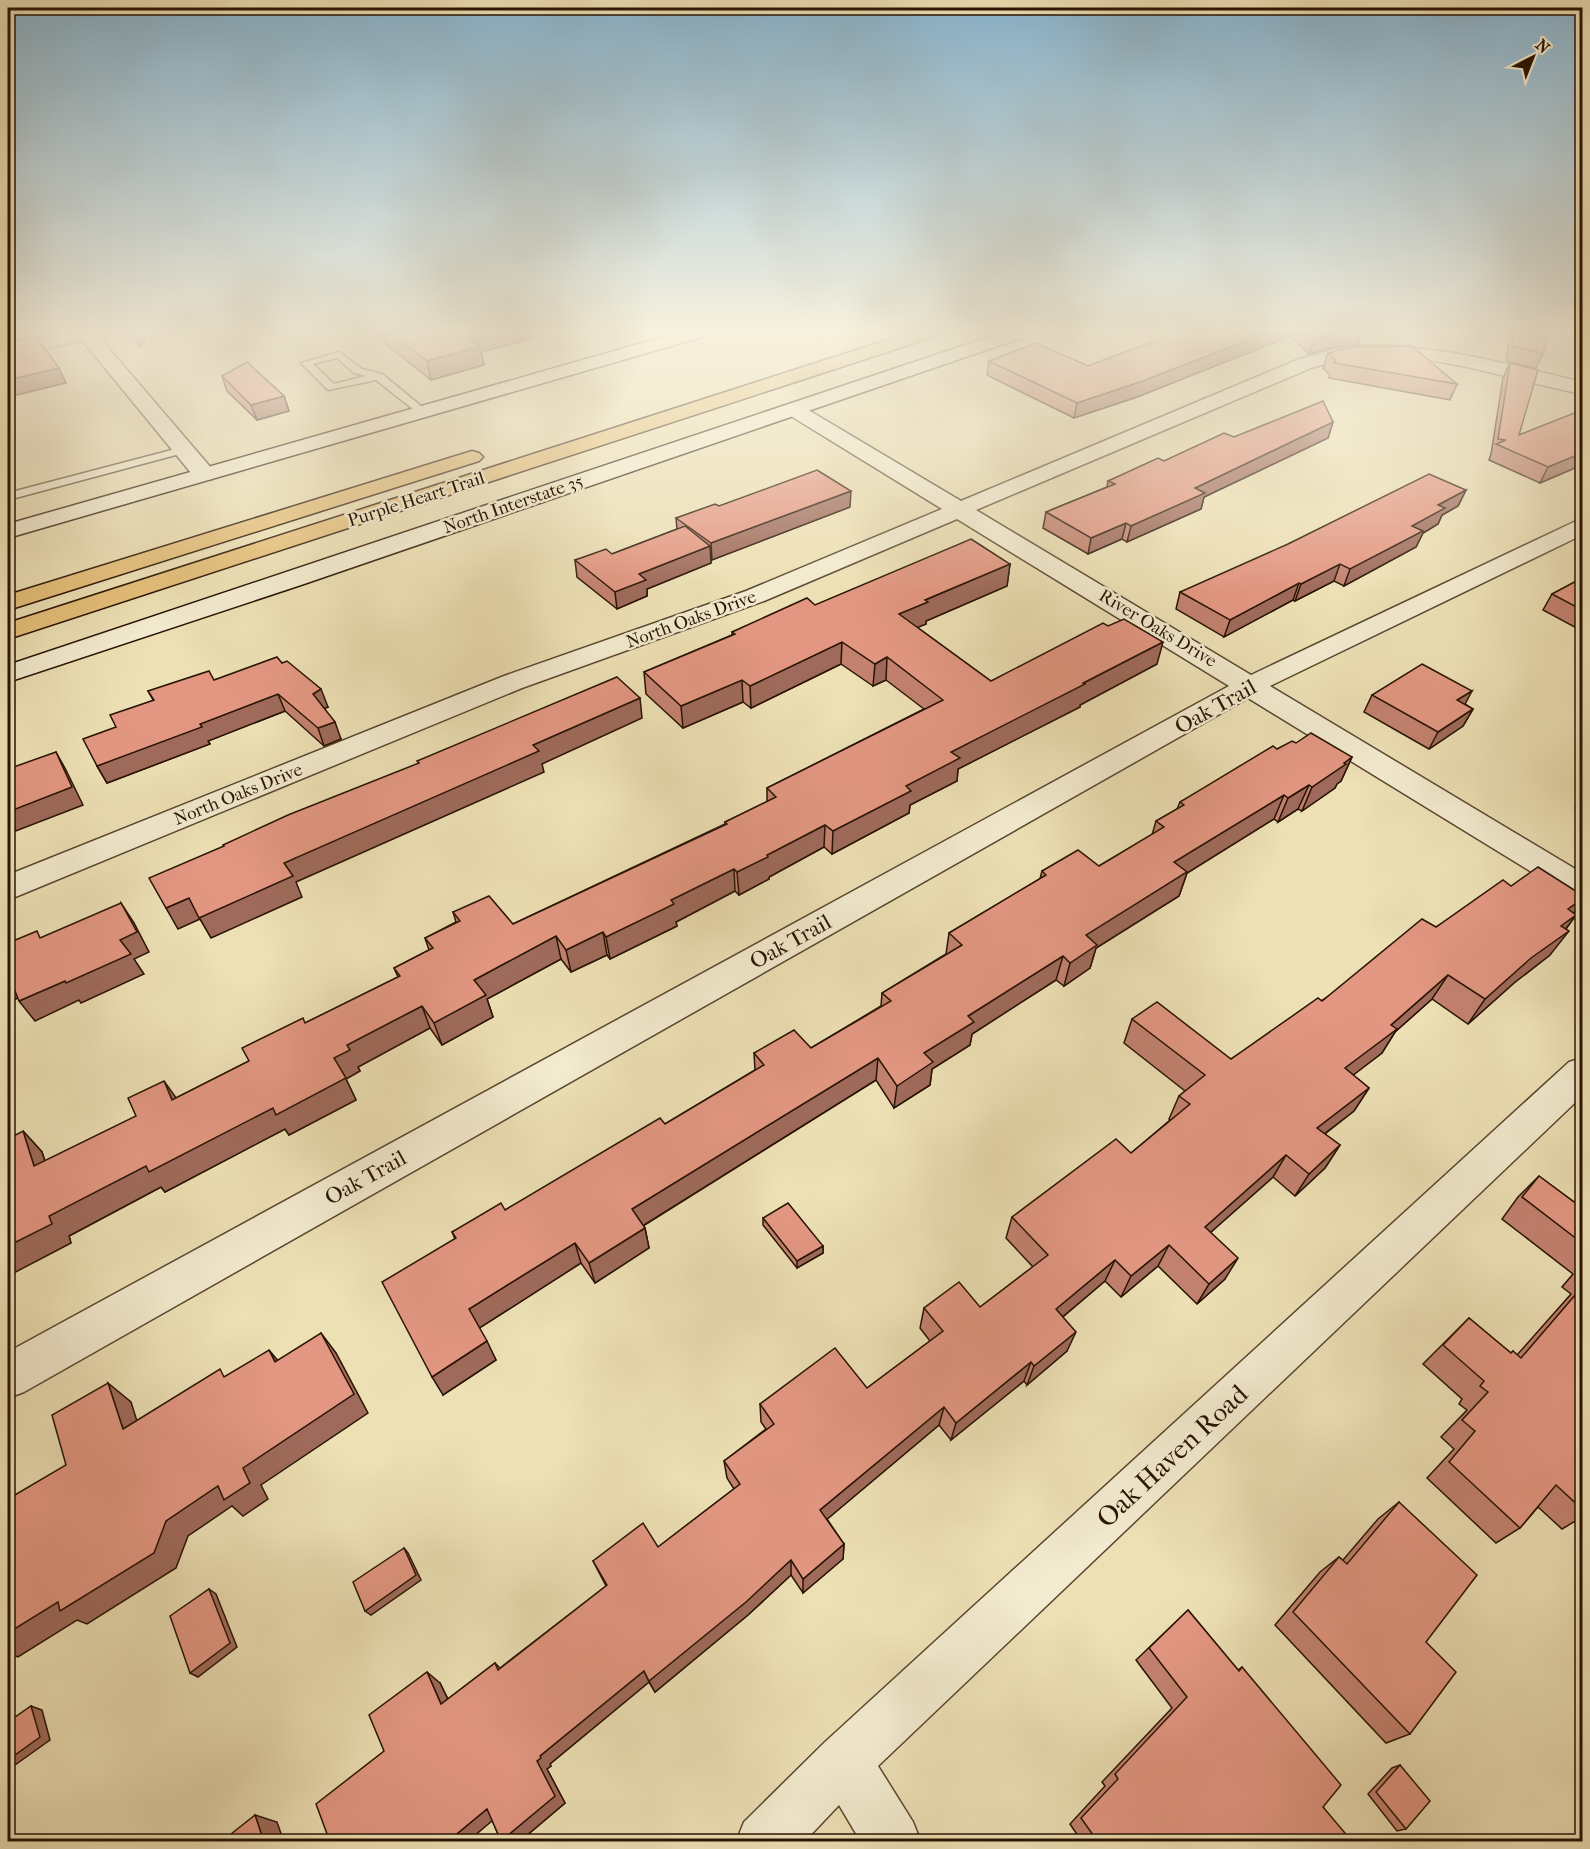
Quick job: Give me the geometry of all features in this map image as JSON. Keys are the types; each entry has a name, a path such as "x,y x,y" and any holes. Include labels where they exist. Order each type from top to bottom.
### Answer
{"highway":[{"name":"Purple Heart Trail","path":"8,632 662,419"},
{"name":"Purple Heart Trail","path":"8,603 493,450"}],"street":[{"path":"158,419 204,474"},
{"path":"8,531 393,419"},
{"name":"North Interstate 35","path":"8,674 763,419"},
{"name":"River Oaks Drive","path":"810,419 1582,888"},
{"name":"North Oaks Drive","path":"8,888 513,682 754,596 1173,419"},
{"name":"Oak Trail","path":"8,1376 1251,685 1574,539"},
{"name":"Oak Haven Road","path":"764,1842 844,1761 1582,1073"},
{"path":"844,1761 893,1842"}],"lane":[{"path":"8,497 183,450"}],"building":[{"path":"1278,419 1332,419 1333,422 1195,488 1205,493 1131,526 1126,523 1091,538 1046,512 1115,484 1108,481 1158,458 1164,461 1224,433 1234,437"},
{"path":"1501,419 1524,419 1519,435 1559,419 1582,419 1582,453 1548,467 1496,444 1506,440 1498,439"},
{"path":"817,470 851,491 711,543 676,518 715,504 719,506"},
{"path":"1429,474 1466,490 1438,505 1445,508 1412,526 1423,531 1350,569 1340,564 1230,620 1180,592 1288,544"},
{"path":"685,526 710,546 639,574 646,580 615,592 575,560 606,549 612,554"},
{"path":"971,539 1010,564 925,600 928,602 899,614 991,681 1103,623 1108,626 1124,619 1163,642 951,752 960,758 906,786 911,791 833,831 825,825 767,855 768,857 737,872 734,869 671,900 674,904 606,937 603,932 566,950 556,936 474,980 486,995 434,1023 422,1006 347,1045 350,1050 334,1058 346,1078 276,1115 273,1108 149,1172 146,1166 49,1216 52,1224 8,1246 8,1139 23,1131 34,1166 136,1116 128,1098 164,1081 172,1100 249,1061 242,1048 303,1018 305,1023 400,976 394,968 433,948 425,938 460,921 453,912 489,896 513,924 727,824 725,822 776,797 767,788 943,700 887,657 875,664 842,642 750,686 742,680 681,706 644,672 735,634 732,632 807,598 815,605"},
{"path":"1582,578 1582,610 1552,594"},
{"path":"277,657 282,663 287,661 321,689 313,694 335,722 318,728 278,694 200,724 202,727 97,766 83,739 116,727 110,715 154,700 148,691 209,671 214,680"},
{"path":"1422,664 1472,691 1457,700 1473,709 1438,732 1372,695"},
{"path":"617,677 640,698 533,745 539,751 284,863 293,876 199,918 189,898 166,908 149,878 224,846 288,815 419,763 417,761"},
{"path":"1311,733 1352,757 1344,763 1346,764 1312,787 1309,785 1288,798 1284,795 1174,862 1187,872 1086,935 1097,945 1070,963 1063,956 968,1016 974,1022 924,1053 933,1062 897,1086 878,1058 632,1209 645,1228 589,1263 575,1243 469,1309 487,1341 432,1377 382,1282 456,1238 452,1232 501,1203 505,1210 660,1118 665,1124 764,1065 754,1053 794,1030 811,1048 891,1001 882,993 962,945 949,933 1046,875 1042,871 1078,850 1099,866 1164,827 1156,821 1184,805 1180,802 1273,746 1277,749 1292,741 1296,743"},
{"path":"56,752 72,787 8,812 8,769"},
{"path":"1538,867 1582,895 1582,899 1568,909 1576,915 1561,926 1569,931 1531,958 1485,999 1448,975 1391,1025 1397,1029 1345,1068 1369,1088 1317,1128 1340,1145 1309,1174 1286,1155 1205,1227 1238,1258 1209,1284 1169,1245 1131,1276 1115,1260 1056,1309 1076,1332 1034,1366 1031,1362 956,1423 944,1407 820,1510 844,1544 803,1579 791,1560 746,1602 649,1681 644,1671 540,1756 541,1758 537,1761 555,1796 501,1841 487,1809 447,1842 432,1842 430,1838 425,1842 330,1842 316,1804 384,1751 369,1715 427,1672 441,1704 495,1663 498,1670 607,1585 593,1561 643,1523 658,1547 740,1484 724,1461 774,1424 760,1404 835,1348 867,1388 943,1331 924,1308 959,1282 980,1307 1048,1255 1012,1217 1116,1139 1131,1153 1190,1104 1179,1096 1205,1075 1132,1019 1157,1002 1231,1059 1318,998 1322,1001 1422,919 1436,927 1503,880 1511,886"},
{"path":"121,903 137,932 120,940 131,954 19,1001 8,976 8,943 37,931 40,938"},
{"path":"1539,1176 1582,1208 1582,1243 1522,1197"},
{"path":"788,1203 823,1246 797,1261 763,1218"},
{"path":"1582,1287 1582,1509 1556,1485 1520,1528 1449,1462 1475,1431 1462,1420 1488,1392 1480,1386 1484,1381 1443,1345 1469,1318 1511,1353 1513,1351 1521,1358"},
{"path":"321,1333 354,1394 243,1468 250,1483 224,1500 218,1486 166,1521 154,1553 60,1611 58,1602 8,1633 8,1499 66,1465 52,1415 108,1383 123,1429 220,1369 224,1377 269,1350 275,1362"},
{"path":"1399,1502 1477,1575 1426,1642 1456,1672 1410,1734 1293,1612 1339,1557 1347,1564"},
{"path":"404,1548 416,1575 365,1611 353,1582"},
{"path":"209,1589 230,1643 190,1673 170,1616"},
{"path":"1188,1610 1239,1671 1242,1667 1341,1785 1323,1807 1350,1839 1348,1842 1098,1842 1081,1818 1118,1779 1115,1774 1187,1697 1149,1648"},
{"path":"31,1706 40,1737 8,1760 8,1722"},
{"path":"1400,1765 1430,1801 1406,1829 1376,1792"},
{"path":"255,1815 264,1842 221,1842"}]}
